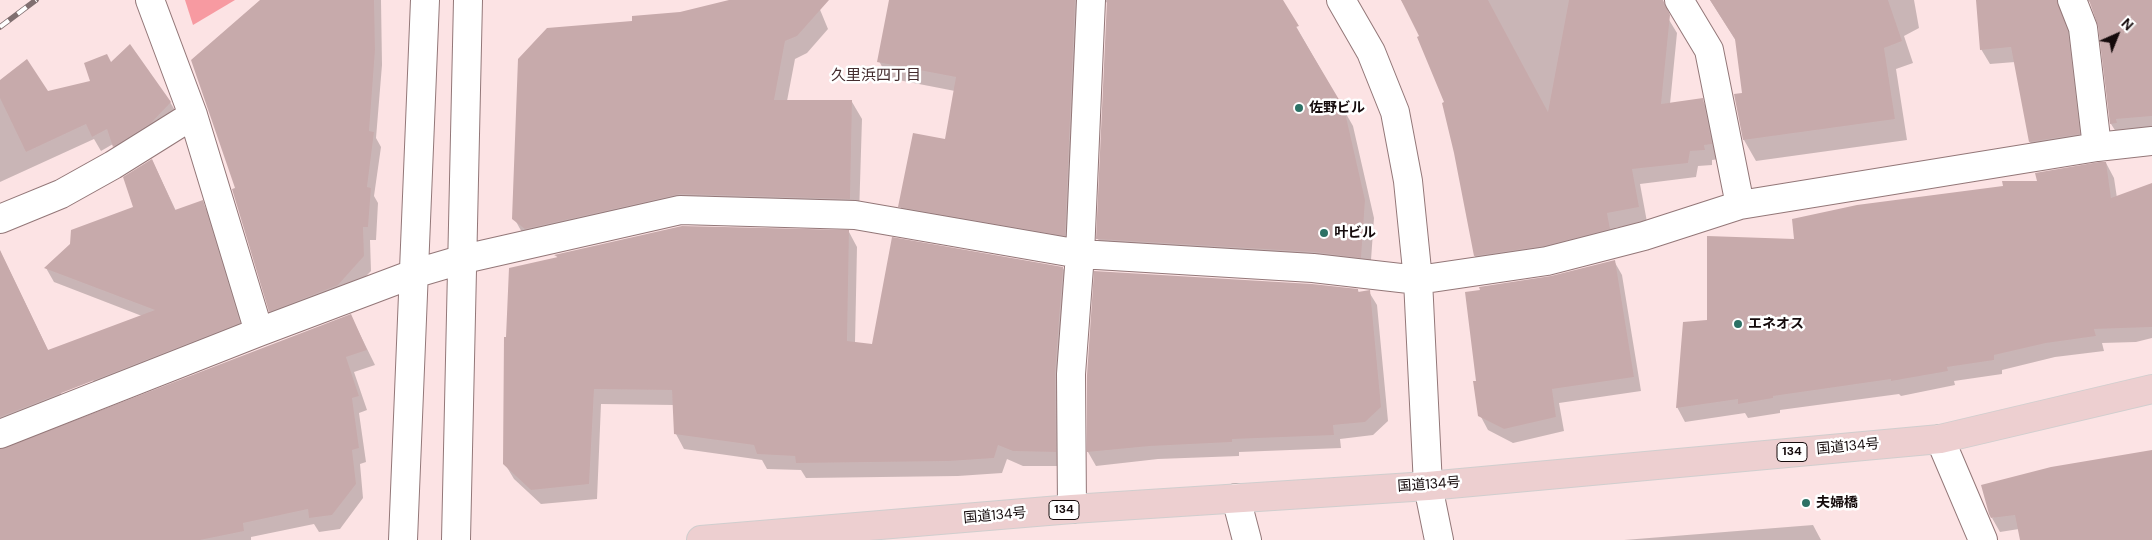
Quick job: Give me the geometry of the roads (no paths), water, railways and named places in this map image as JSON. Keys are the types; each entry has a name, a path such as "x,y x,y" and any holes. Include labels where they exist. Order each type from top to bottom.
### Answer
{"highway":[{"name":"国道134号","path":"701,540 1072,509 1428,486 1940,439 2152,389"}],"street":[{"path":"150,0 193,115 259,332"},
{"path":"403,540 425,0"},
{"path":"456,540 464,259 468,0"},
{"path":"1072,509 1071,374 1080,254 1091,0"},
{"path":"1340,0 1372,52 1394,112 1408,181 1418,280 1428,486 1440,540"},
{"path":"1679,0 1709,50 1740,205"},
{"path":"2072,0 2083,28 2097,147"},
{"path":"0,219 62,194 113,165 193,115"},
{"path":"0,434 259,332 413,274 464,259 680,210 855,215 1080,254 1313,268 1418,280 1547,261 1644,236 1740,205 2097,147 2152,140"},
{"path":"1940,439 1982,540"},
{"path":"1236,498 1247,540"}],"railway":[{"path":"0,27 36,0"}],"place":[{"name":"佐野ビル","path":"1299,108"},
{"name":"叶ビル","path":"1324,233"},
{"name":"エネオス","path":"1738,324"},
{"name":"夫婦橋","path":"1806,503"}],"district":[{"name":"久里浜四丁目","path":"876,76"}]}
